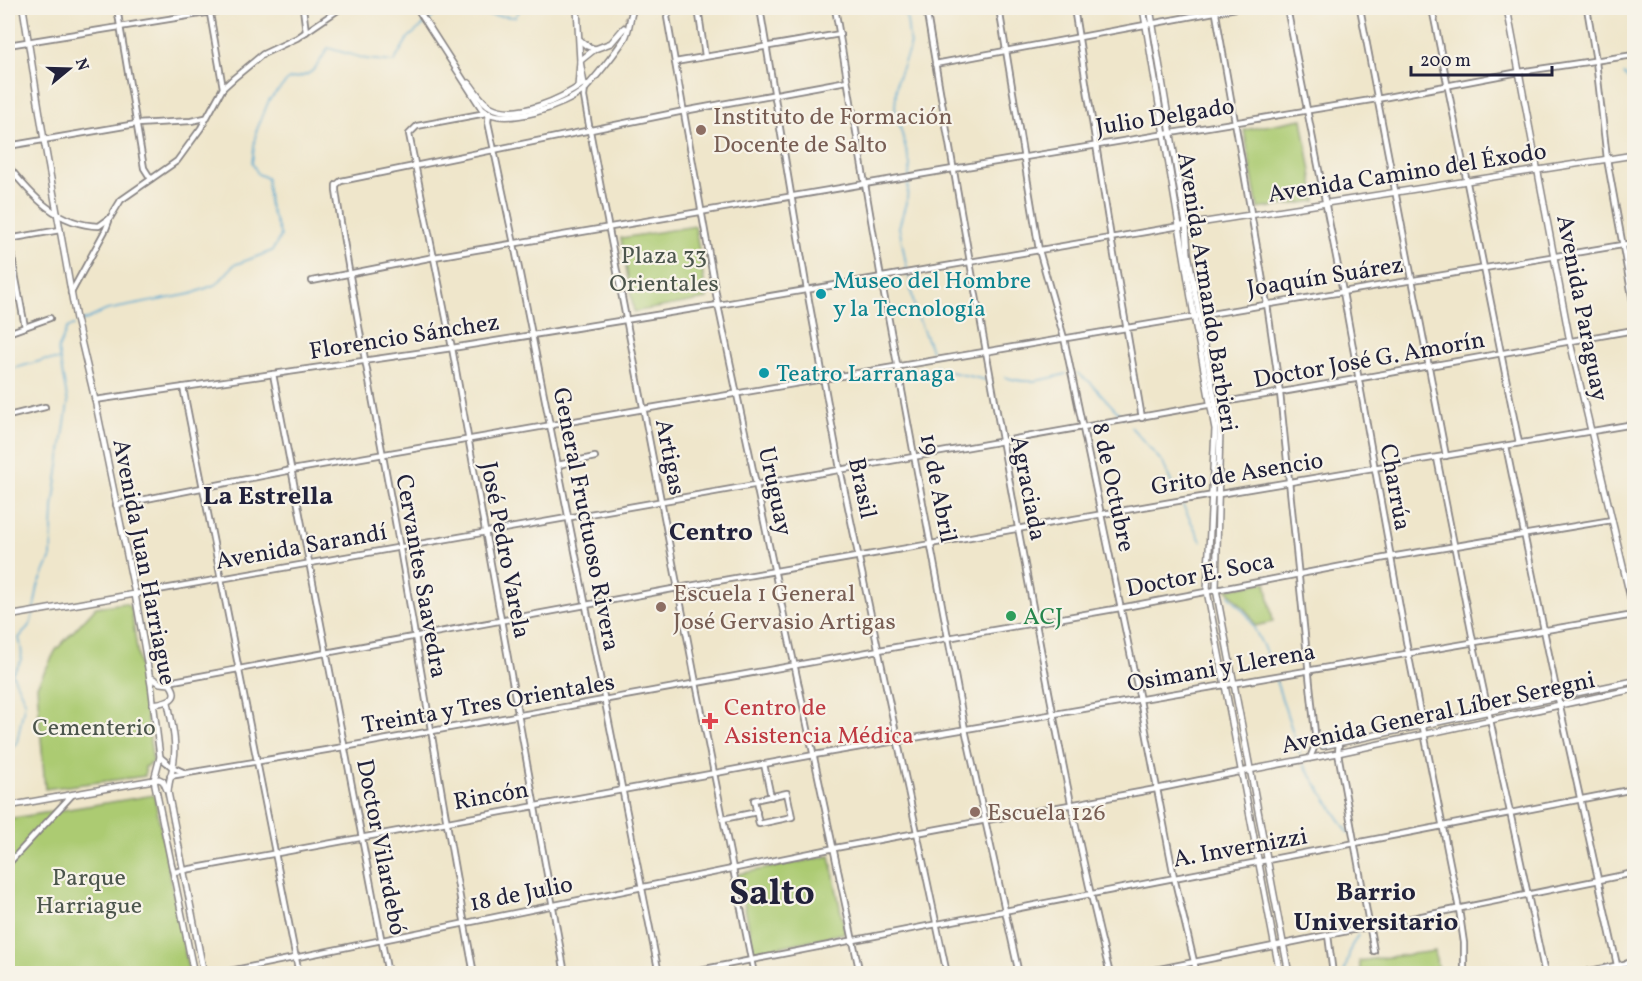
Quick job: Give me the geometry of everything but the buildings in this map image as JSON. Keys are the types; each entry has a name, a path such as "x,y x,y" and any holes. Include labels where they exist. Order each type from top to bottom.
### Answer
{"street":[{"name":"Avenida Juan Harriague","path":"23,8 71,293 135,594 152,688 160,757 154,783 195,974"},
{"path":"117,8 144,168 151,179"},
{"path":"8,45 209,10 237,8"},
{"path":"303,8 306,32"},
{"path":"71,293 121,200 177,161 196,136 223,88 263,54 306,32 341,8"},
{"path":"418,8 487,111 508,117 553,106 582,87 624,38 634,8"},
{"path":"577,8 582,87"},
{"name":"Uruguay","path":"678,8 669,10 668,13 718,305 860,974"},
{"path":"698,8 705,56"},
{"name":"Brasil","path":"760,8 807,290 840,469 947,974"},
{"name":"19 de Abril","path":"835,8 881,278 932,545 964,729 1019,974"},
{"name":"Agraciada","path":"926,8 1001,443 1070,804 1110,974"},
{"name":"8 de Octubre","path":"999,8 1039,250 1064,338 1140,700 1174,877 1197,974"},
{"path":"1074,8 1142,417"},
{"name":"Avenida Armando Barbieri","path":"1143,8 1221,441 1207,591 1280,974"},
{"name":"Avenida Armando Barbieri","path":"1150,8 1167,133"},
{"path":"935,64 1216,9 1236,8"},
{"name":"Charrúa","path":"1287,8 1343,291 1407,652 1424,726 1459,909 1464,943 1464,974"},
{"path":"1360,8 1446,456"},
{"path":"1432,8 1519,443"},
{"name":"Avenida Paraguay","path":"1507,8 1570,342 1635,614"},
{"path":"1587,8 1596,61 1607,159 1635,307"},
{"path":"1216,9 1267,304 1280,393 1316,743 1310,758"},
{"path":"209,10 223,88"},
{"path":"580,61 595,49 611,43 624,28"},
{"path":"675,62 840,34"},
{"path":"580,40 595,49"},
{"name":"Julio Delgado","path":"312,281 434,257 1377,99 1519,72 1635,55"},
{"path":"453,63 486,104 487,111"},
{"path":"414,166 684,111 847,81"},
{"name":"Artigas","path":"582,87 713,773 754,974"},
{"name":"José Pedro Varela","path":"487,111 417,126 409,134 452,348 565,974"},
{"name":"General Fructuoso Rivera","path":"487,111 659,974"},
{"path":"8,146 136,124 205,118"},
{"name":"Avenida Camino del Éxodo","path":"1183,226 1635,155"},
{"path":"8,166 36,200 58,215 88,226 99,226 110,218"},
{"name":"Cervantes Saavedra","path":"414,166 341,181 336,185 336,191 474,974"},
{"name":"Florencio Sánchez","path":"95,400 452,348 1183,226"},
{"path":"25,327 8,238 60,230"},
{"name":"Joaquín Suárez","path":"116,506 382,454 898,365 1635,243"},
{"path":"8,333 50,318"},
{"name":"Doctor José G. Amorín","path":"756,483 915,458 1635,330"},
{"name":"Doctor Vilardebó","path":"273,374 388,974"},
{"path":"183,387 299,974"},
{"path":"8,416 45,407"},
{"name":"Grito de Asencio","path":"163,683 678,588 1635,424"},
{"path":"1506,446 1618,974"},
{"path":"558,465 595,457"},
{"path":"1437,458 1473,641 1545,974"},
{"name":"Avenida Sarandí","path":"135,594 756,483"},
{"name":"Avenida Armando Barbieri","path":"1216,496 1216,589 1288,974"},
{"name":"Doctor E. Soca","path":"795,665 1120,608 1390,556 1612,520"},
{"path":"9,616 135,594"},
{"name":"Osimani y Llerena","path":"814,755 1635,614"},
{"name":"Treinta y Tres Orientales","path":"169,777 186,772 344,747 795,665"},
{"path":"150,677 170,684 174,691 173,697 168,702 153,704"},
{"name":"Avenida General Líber Seregni","path":"1316,743 1323,746 1635,681"},
{"path":"152,688 163,683"},
{"name":"Avenida General Líber Seregni","path":"1249,770 1635,689"},
{"name":"Avenida Juan Harriague","path":"168,702 174,743 174,759 168,792 204,974"},
{"path":"1339,742 1338,753 1374,951"},
{"name":"Rincón","path":"174,872 814,755"},
{"name":"Treinta y Tres Orientales","path":"160,757 172,767 186,772"},
{"path":"764,764 771,797"},
{"name":"18 de Julio","path":"215,974 733,868 1249,770"},
{"path":"8,806 154,783 161,779 168,792 160,792 154,783"},
{"name":"A. Invernizzi","path":"680,974 751,958 1635,789"},
{"path":"787,794 792,817 759,824 754,800 771,797 787,794"},
{"path":"8,864 72,795"},
{"path":"723,819 757,812"},
{"path":"1135,974 1635,873"},
{"path":"1328,935 1334,974"},
{"path":"1576,974 1635,962"}],"green space":[{"path":"1302,119 1316,201 1258,209 1244,130"},
{"name":"Plaza 33 Orientales","path":"695,226 707,299 634,312 621,238"},
{"path":"1266,582 1273,622 1255,626 1250,615 1227,589"},
{"name":"Cementerio","path":"125,603 131,608 153,762 145,767 145,776 45,789 37,686 56,650 96,607"},
{"name":"Parque Harriague","path":"154,795 189,973 8,974 8,819"},
{"path":"830,856 845,933 754,952 738,874"},
{"path":"1435,951 1438,973 1361,973 1359,961"}],"waterway":[{"path":"79,323 107,310 191,294 217,284 234,265 272,251 281,236 269,204 267,178 258,174 252,163 256,132 269,100 289,79 304,76 313,70 328,48 366,59 394,62 408,38 434,16 451,9 515,17 521,8"},
{"path":"902,8 907,20 910,47 897,80 895,108 910,164 907,199 899,227 915,310 931,350"},
{"path":"1624,74 1634,86"},
{"path":"34,608 38,586 51,557 53,507 68,403 58,350 67,328 74,325"},
{"path":"8,370 44,360 59,360"},
{"path":"936,365 938,369 986,380"},
{"path":"1077,373 1090,382 1123,418"},
{"path":"1005,377 1028,381 1066,374"},
{"path":"1131,427 1163,463 1175,491"},
{"path":"1182,504 1201,541"},
{"path":"1229,595 1248,616 1272,664"},
{"path":"8,753 17,742 25,701 12,673 22,657 19,638 31,623 33,613"},
{"path":"1275,678 1300,754"},
{"path":"1304,765 1349,834"},
{"path":"1344,974 1351,947 1358,935"}],"tunnel":[{"path":"624,28 631,8"}],"place":[{"name":"Instituto de Formación Docente de Salto","path":"701,130"},
{"name":"Museo del Hombre y la Tecnología","path":"821,294"},
{"name":"Teatro Larranaga","path":"764,373"},
{"name":"Escuela 1 General José Gervasio Artigas","path":"661,607"},
{"name":"ACJ","path":"1011,616"},
{"name":"Centro de Asistencia Médica","path":"710,721"},
{"name":"Escuela 126","path":"975,812"}],"district":[{"name":"La Estrella","path":"268,495"},
{"name":"Centro","path":"711,531"},
{"name":"Salto","path":"772,891"},
{"name":"Barrio Universitario","path":"1376,906"}]}
